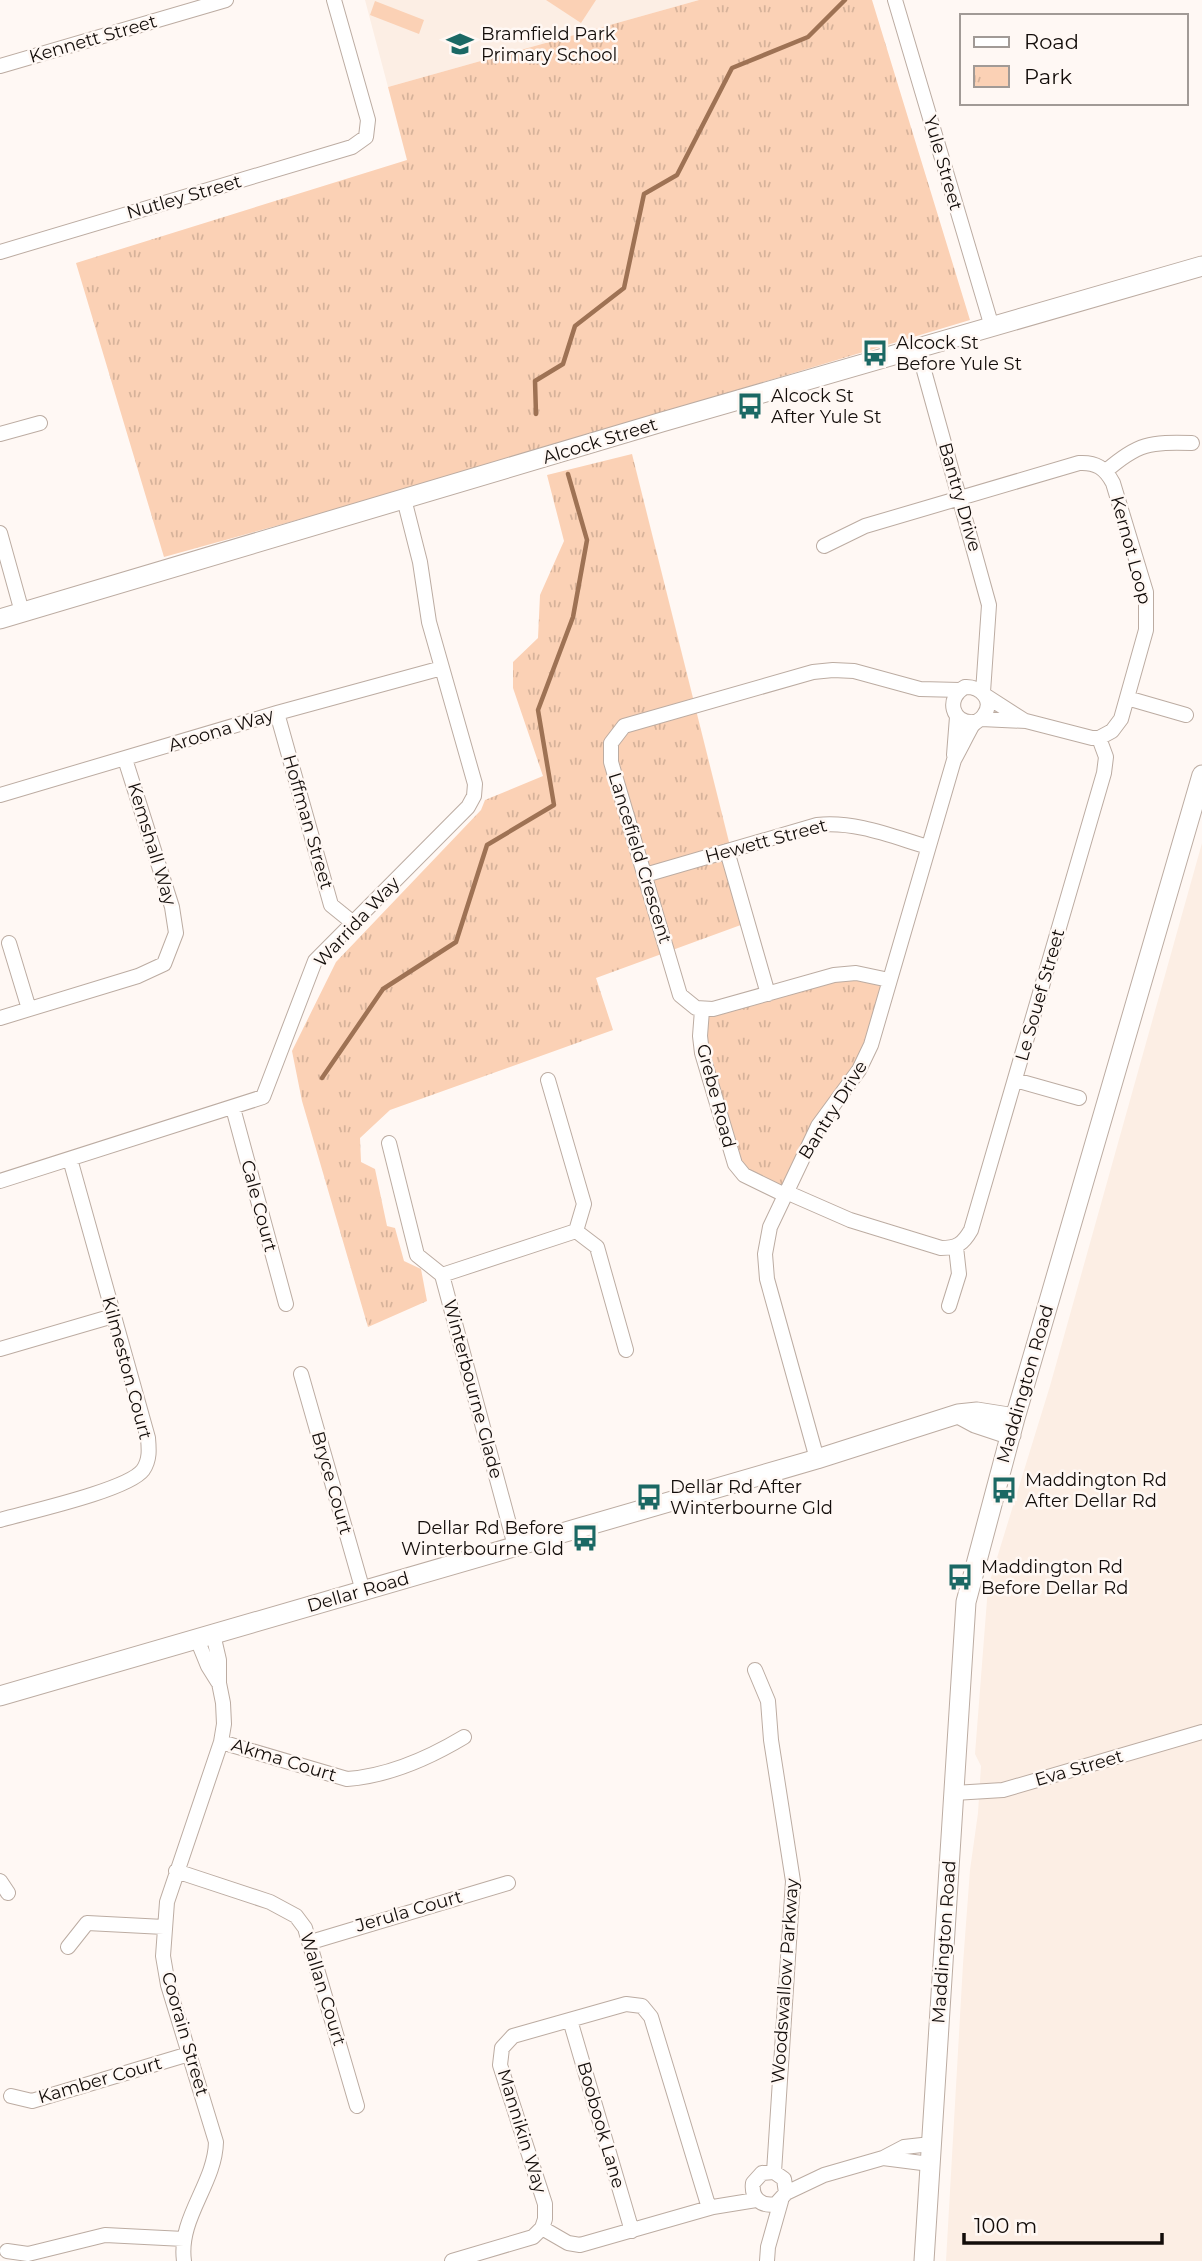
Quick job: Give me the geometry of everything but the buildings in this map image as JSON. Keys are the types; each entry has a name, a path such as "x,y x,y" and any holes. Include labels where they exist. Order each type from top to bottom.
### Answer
{"main road":[{"name":"Alcock Street","path":"0,619 662,422 1202,266"},
{"name":"Maddington Road","path":"924,2261 966,1602 1013,1426 1197,806 1202,775"},
{"name":"Dellar Road","path":"0,1696 817,1459 958,1414 977,1412 1013,1426"}],"street":[{"name":"Kennett Street","path":"0,66 226,0"},
{"name":"Nutley Street","path":"0,252 352,147 366,137 368,120 334,0"},
{"name":"Yule Street","path":"895,0 992,327"},
{"name":"Bantry Drive","path":"918,349 989,606 984,694"},
{"path":"0,434 40,423"},
{"path":"824,546 865,526 1079,463 1090,463 1106,471 1125,453 1144,445 1163,442 1192,443"},
{"name":"Kernot Loop","path":"1100,738 1117,726 1146,630 1147,611 1146,592 1117,495 1106,471"},
{"name":"Warrida Way","path":"0,1181 263,1097 315,961 468,807 474,796 475,784 429,622 419,562 404,499"},
{"path":"0,533 22,612"},
{"name":"Bantry Drive","path":"962,689 986,647"},
{"name":"Aroona Way","path":"0,795 276,713 442,668"},
{"name":"Lancefield Crescent","path":"702,1010 688,1004 680,995 611,762 611,743 624,726 813,672 854,671 920,689 962,689"},
{"path":"1026,721 978,688 962,689 953,700 956,715 968,723 1026,721 1084,738 1100,738"},
{"name":"Lancefield Crescent","path":"920,689 956,715"},
{"path":"978,721 988,708 984,694"},
{"path":"1127,698 1186,715"},
{"name":"Hoffman Street","path":"276,713 331,905 352,922"},
{"name":"Bantry Drive","path":"817,1459 767,1279 765,1254 770,1227 818,1126 866,1058 954,760 956,715"},
{"name":"Bantry Drive","path":"954,760 978,721"},
{"name":"Le Souef Street","path":"956,1247 965,1241 971,1230 1104,773 1106,757 1100,738"},
{"name":"Kemshall Way","path":"0,1018 138,976 164,964 176,933 173,907 125,760"},
{"name":"Hewett Street","path":"645,875 817,825 833,823 850,824 928,847"},
{"path":"727,851 768,993"},
{"path":"9,943 29,1009"},
{"path":"702,1010 822,978 856,973 889,980"},
{"name":"Grebe Road","path":"702,1010 702,1053 735,1164 744,1175 785,1193"},
{"path":"548,1080 583,1204 576,1231 597,1247 626,1350"},
{"path":"1015,1080 1079,1098"},
{"name":"Cale Court","path":"233,1108 286,1304"},
{"path":"388,1143 417,1255 442,1275"},
{"name":"Kilmeston Court","path":"0,1520 122,1484 143,1470 148,1455 148,1438 70,1159"},
{"path":"785,1193 850,1220 941,1248 956,1247 959,1274 950,1306"},
{"name":"Winterbourne Glade","path":"515,1546 442,1275 576,1231"},
{"path":"0,1349 113,1316"},
{"name":"Bryce Court","path":"301,1374 363,1591"},
{"name":"Coorain Street","path":"184,2261 184,2239 216,2158 215,2133 168,1985 163,1956 167,1902 221,1741 224,1724 219,1684 208,1666 205,1637"},
{"name":"Woodswallow Parkway","path":"755,1670 768,1701 773,1753 792,1868 768,2254"},
{"name":"Eva Street","path":"954,1793 1003,1790 1202,1732"},
{"name":"Akma Court","path":"221,1741 347,1779 360,1778 429,1758 464,1737"},
{"name":"Wallan Court","path":"176,1871 270,1902 296,1916 306,1928 357,2106"},
{"name":"Jerula Court","path":"311,1942 508,1882"},
{"path":"68,1947 87,1923 164,1927"},
{"name":"Mannikin Way","path":"542,2228 545,2204 499,2065 502,2048 513,2036 626,2004 642,2006 651,2017 711,2207"},
{"name":"Boobook Lane","path":"570,2020 632,2231"},
{"name":"Kamber Court","path":"11,2096 32,2101 189,2054"},
{"path":"453,2261 533,2237 542,2228 568,2243 580,2245 711,2207 773,2183 824,2175 883,2158 904,2147 931,2154"},
{"path":"711,2207 760,2202 776,2204 773,2183"},
{"name":"Woodswallow Parkway","path":"768,2254 760,2202 753,2194 773,2183"},
{"path":"6,2251 28,2254 105,2235 184,2239"}],"shaded area":[{"name":"Bramfield Park Primary School","path":"365,0 699,0 388,87"},
{"path":"1202,843 1202,2261 946,2261 963,1964 981,1766 975,1754 988,1587 1050,1386"}],"green space":[{"path":"546,0 596,0 581,23"},
{"path":"699,0 872,0 970,320 391,494 164,557 76,263 407,160 388,87"},
{"path":"375,1 424,20 419,34 370,15"},
{"path":"632,454 749,922 596,978 613,1030 390,1110 360,1138 361,1162 375,1169 387,1226 395,1228 404,1261 421,1269 427,1301 368,1327 302,1101 292,1051 336,962 481,810 485,800 543,776 513,688 513,662 538,638 540,595 564,541 547,475"},
{"path":"856,973 889,980 877,1023 785,1195 744,1175 700,1029 702,1010"}],"waterway":[{"path":"536,414 535,381 563,364 575,326 624,288 644,194 677,175 732,68 808,37 845,0"},
{"path":"322,1078 383,989 456,942 487,845 554,805 538,710 573,617 587,540 568,474"}],"place":[{"name":"Bramfield Park Primary School","path":"460,44"},
{"name":"Alcock St Before Yule St","path":"875,353"},
{"name":"Alcock St After Yule St","path":"750,406"},
{"name":"Maddington Rd After Dellar Rd","path":"1004,1490"},
{"name":"Dellar Rd After Winterbourne Gld","path":"649,1497"},
{"name":"Dellar Rd Before Winterbourne Gld","path":"585,1538"},
{"name":"Maddington Rd Before Dellar Rd","path":"960,1577"}]}
